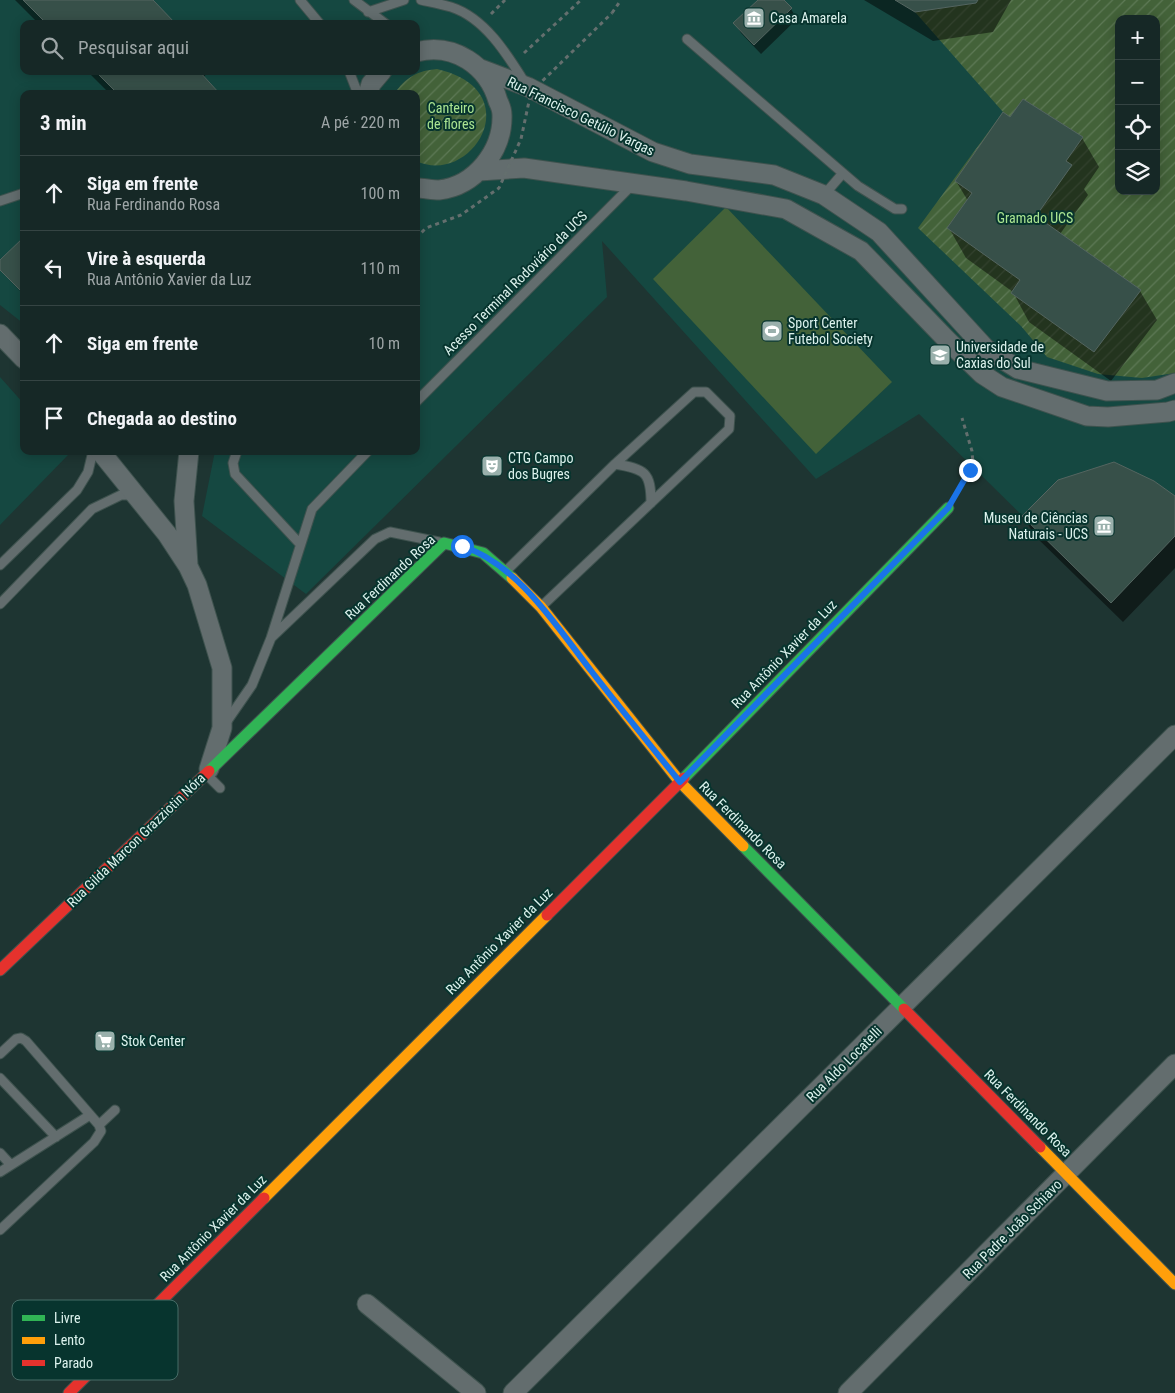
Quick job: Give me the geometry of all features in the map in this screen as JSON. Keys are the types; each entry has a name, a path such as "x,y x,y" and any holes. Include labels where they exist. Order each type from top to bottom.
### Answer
{"street":[{"name":"Rua Francisco Getúlio Vargas","path":"420,49 451,52 464,57 481,68 528,87 653,152 690,164 774,175 824,195 879,232 986,349 1018,368 1107,390 1156,390 1175,383"},
{"path":"420,198 439,190 461,184 480,171 498,146 503,114 494,85 481,68"},
{"path":"369,90 371,84 379,75"},
{"path":"480,171 524,168 786,209 861,251 982,374 1002,387 1087,416 1108,417 1175,410"},
{"path":"420,188 439,190"},
{"path":"786,209 812,204 824,195"},
{"path":"0,334 20,354"},
{"name":"Rua Gilda Marcon Grazziotin Nóra","path":"0,970 157,819 207,775 222,728 222,668 197,585 188,566 136,495 103,455"},
{"path":"188,566 184,502 189,455"},
{"name":"Rua Antônio Xavier da Luz","path":"162,1300 680,782 948,508"},
{"name":"Rua Ferdinando Rosa","path":"207,775 444,543 483,553 506,571 541,607 680,782 1068,1173 1175,1284"},
{"name":"Rua Aldo Locatelli","path":"513,1393 1175,735"},
{"name":"Rua Padre João Schiavo","path":"848,1393 1175,1064"},
{"path":"367,1304 476,1393"},
{"name":"Rua Antônio Xavier da Luz","path":"69,1393 82,1380"}],"lane":[{"path":"300,0 317,20"},
{"path":"354,0 380,20"},
{"path":"368,12 404,0"},
{"path":"421,0 452,7 476,21 503,48 528,87"},
{"path":"687,39 858,186 895,209 902,209"},
{"path":"351,75 356,90"},
{"path":"824,195 842,173"},
{"name":"Acesso Terminal Rodoviário da UCS","path":"420,398 633,184"},
{"path":"0,201 20,194"},
{"path":"506,571 615,464 694,392 706,392 730,416 729,429 541,607"},
{"path":"0,566 77,490 88,472 92,455"},
{"path":"236,455 233,463 235,474 300,544"},
{"path":"222,728 252,685 271,638 312,509 364,455"},
{"path":"615,464 633,467 648,476 651,484 651,503"},
{"path":"0,604 92,509 120,496 136,495"},
{"path":"271,638 375,539 390,532 444,543"},
{"path":"207,775 220,788"},
{"path":"0,1054 16,1039 21,1038 99,1125 101,1132 94,1142 0,1230"},
{"path":"0,1078 56,1137"},
{"path":"99,1125 115,1110"},
{"path":"0,1172 90,1115"},
{"path":"0,1153 12,1165"}],"path":[{"path":"512,63 581,0"},
{"path":"420,234 426,228 461,215 499,188 521,140 530,92 612,13 621,0"},
{"path":"948,508 973,464 972,452 962,418"}],"shaded area":[{"name":"Universidade de Caxias do Sul","path":"0,0 1175,0 1175,536 1111,603 919,414 816,479 602,241 607,297 306,594 202,516 214,455 420,455 420,90 20,90 20,321 0,305"},
{"path":"0,377 20,400 20,455 68,455 0,525"}],"green space":[{"name":"Gramado UCS","path":"978,0 1175,0 1175,373 1142,378 1098,374 1047,357 1021,326 918,228 1003,112 915,12 976,3"},
{"name":"Canteiro de flores","path":"437,69 465,80 481,96 486,114 483,133 472,149 456,161 437,165 420,162 420,90 397,90 412,76 420,75 420,72"},
{"name":"Sport Center Futebol Society","path":"726,207 892,382 816,454 653,279"}],"building":[{"path":"23,0 153,0 172,20 43,20"},
{"path":"758,0 784,0 792,8 754,45 733,23"},
{"path":"895,0 978,0 976,3 915,12"},
{"path":"99,75 203,75 216,90 114,90"},
{"path":"1023,99 1083,137 1066,161 1072,165 1036,216 1141,290 1094,352 1011,293 1020,280 947,228 972,193 955,181 1003,112 1010,117"},
{"path":"20,241 20,290 0,270 0,260"},
{"name":"Museu de Ciências Naturais - UCS","path":"1114,462 1154,481 1175,496 1175,536 1111,603 1022,516 1058,480"}],"traffic: fast":[{"path":"684,778 948,508"},
{"path":"209,771 444,543 483,553 512,578"},
{"path":"743,846 904,1009"}],"traffic: slow":[{"path":"512,578 541,607 680,782 743,846"},
{"path":"264,1198 547,915"},
{"path":"1040,1147 1175,1284"}],"traffic: jam":[{"path":"0,970 209,771"},
{"path":"547,915 684,778"},
{"path":"904,1009 1040,1147"},
{"path":"162,1300 264,1198"},
{"path":"69,1393 82,1380"}],"place":[{"name":"Casa Amarela","path":"754,18"},
{"name":"Sport Center Futebol Society","path":"772,331"},
{"name":"Universidade de Caxias do Sul","path":"940,355"},
{"name":"CTG Campo dos Bugres","path":"492,466"},
{"name":"Museu de Ciências Naturais - UCS","path":"1104,526"},
{"name":"Stok Center","path":"105,1041"}],"route":[{"path":"462,546 483,553 506,571 541,607 680,782 948,508 970,470"}]}
